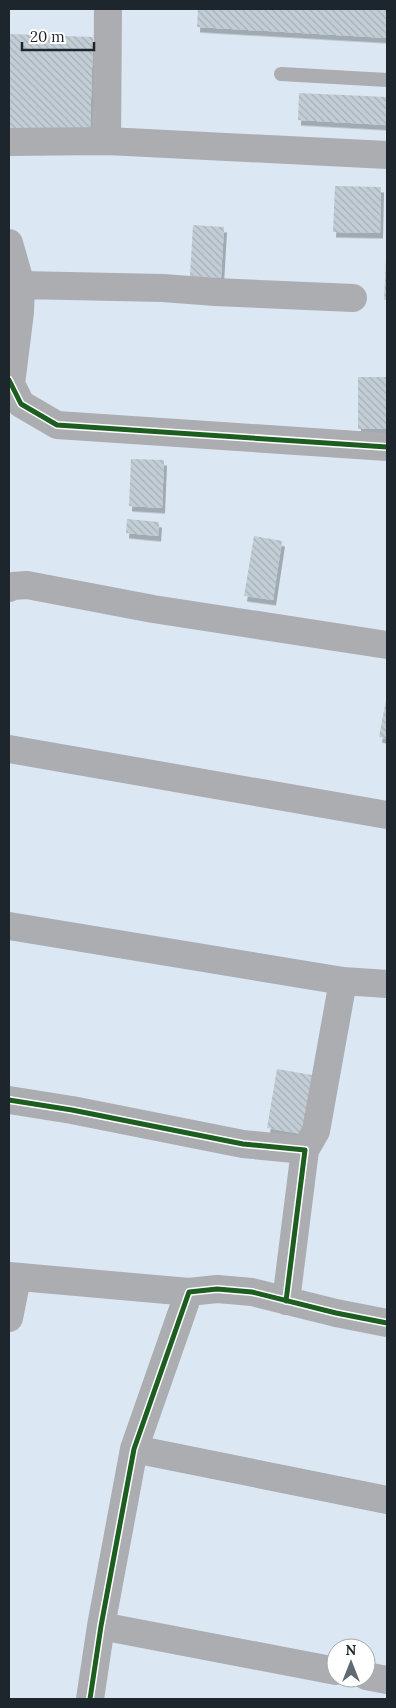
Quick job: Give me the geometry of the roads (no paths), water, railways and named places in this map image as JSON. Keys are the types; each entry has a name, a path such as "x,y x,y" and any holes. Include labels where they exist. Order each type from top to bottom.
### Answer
{"street":[{"path":"107,141 108,9"},
{"path":"9,142 107,141 387,155"},
{"path":"9,243 21,285 20,312 10,382 21,404 57,425 387,447"},
{"path":"21,285 163,288 353,298"},
{"path":"9,588 27,585 153,609 387,645"},
{"path":"9,749 387,815"},
{"path":"9,926 343,981 387,984"},
{"path":"286,1301 305,1150 316,1131 343,981"},
{"path":"9,1100 72,1110 243,1144 305,1150"},
{"path":"9,1318 13,1277 189,1292 217,1289 252,1292 336,1313 387,1323"},
{"path":"90,1699 101,1626 134,1449 189,1292"},
{"path":"134,1449 387,1500"},
{"path":"101,1626 326,1669"}],"lane":[{"path":"281,74 387,80"}]}
